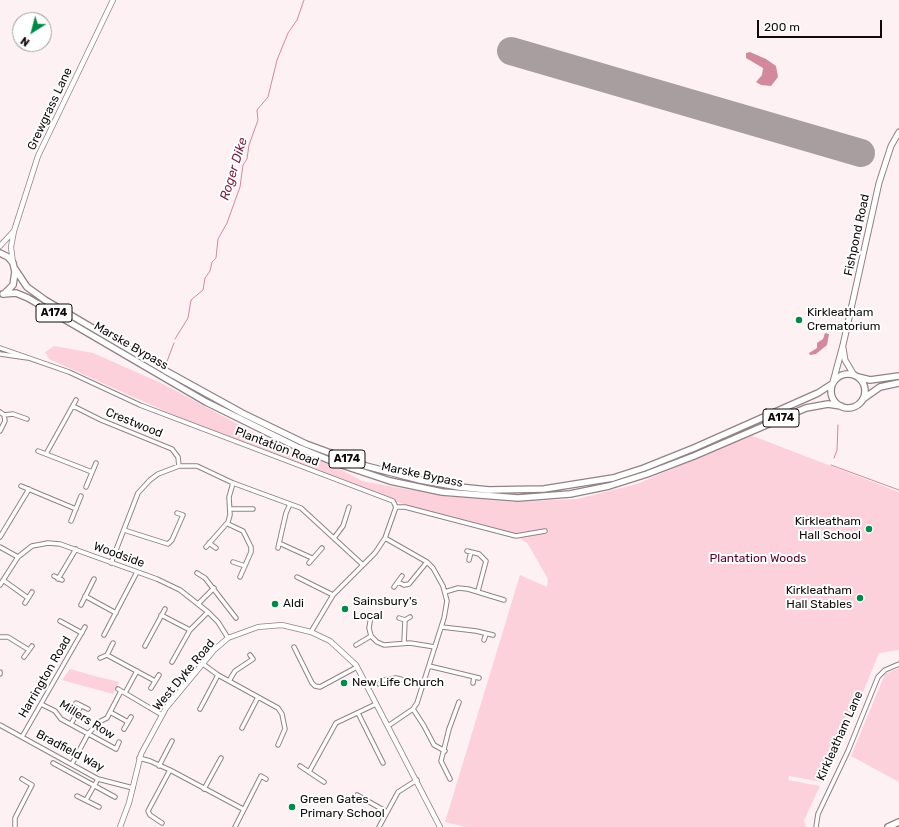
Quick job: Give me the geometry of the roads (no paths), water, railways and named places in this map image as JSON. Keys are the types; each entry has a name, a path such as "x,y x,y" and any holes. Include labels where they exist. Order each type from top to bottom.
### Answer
{"main road":[{"name":"Fishpond Road","path":"832,383 843,345 879,183 891,146 899,132"},
{"name":"A174","path":"0,253 8,257 14,266 14,282 11,288 2,295"},
{"name":"Marske Bypass","path":"14,266 27,287 45,300 164,370 255,419 306,444 366,466 420,480 459,487 489,490 544,490 613,478 644,468 694,448 822,391 832,383"},
{"name":"Marske Bypass","path":"2,295 16,294 28,298 206,402 297,447 345,466 390,481 442,492 518,498 570,494 609,486 647,474 694,456 806,408 828,404 841,406"},
{"name":"Fishpond Road","path":"843,345 845,360 856,376"},
{"name":"A174","path":"832,383 843,374 870,380 899,376"},
{"path":"856,376 864,386 864,395 862,400"},
{"path":"832,383 831,393 833,398 841,406"},
{"name":"A174","path":"841,406 846,408 855,406 880,387 899,383"},
{"path":"888,827 899,822"}],"street":[{"name":"Grewgrass Lane","path":"14,266 11,247 14,230 38,156 113,0"},
{"name":"Grewgrass Lane","path":"0,246 14,230"},
{"name":"Plantation Road","path":"0,348 83,378 140,405 393,501 396,507 405,507 516,536 545,532"},
{"name":"Plantation Road","path":"0,354 31,358"},
{"path":"46,454 76,400"},
{"name":"Crestwood","path":"73,406 106,422 172,449 178,458 179,466"},
{"path":"0,412 4,415 13,414 27,419"},
{"path":"0,431 4,422 4,415"},
{"path":"38,451 92,472"},
{"path":"86,487 96,463"},
{"path":"111,563 134,503 145,485 158,474 179,466 198,466 233,483 300,508 309,514 363,565"},
{"path":"206,547 228,524 230,509 229,497 233,483"},
{"path":"21,486 76,509"},
{"path":"0,537 29,489"},
{"path":"71,521 81,496"},
{"path":"248,502 248,507"},
{"path":"278,548 290,504"},
{"path":"230,509 248,507 253,509"},
{"path":"334,538 343,526 349,507"},
{"path":"311,632 333,595 375,552 385,538 396,507"},
{"path":"124,530 168,544 172,540 183,515 177,513"},
{"path":"347,514 352,516"},
{"path":"228,524 243,531 247,536 251,552 240,577"},
{"path":"385,538 427,562 439,577 445,592 446,611 417,703 413,709 388,726"},
{"name":"Woodside","path":"0,585 18,557 32,546 48,543 76,549 172,586 199,603 218,622 228,638"},
{"path":"210,543 216,548"},
{"path":"279,543 312,558"},
{"path":"0,547 18,557"},
{"path":"309,563 322,548"},
{"path":"58,578 76,549"},
{"path":"469,560 469,551 479,554 486,561 478,591"},
{"path":"233,562 245,566"},
{"path":"398,582 404,585 409,584 427,562"},
{"path":"104,635 137,572"},
{"path":"197,573 205,578 214,588 236,618"},
{"path":"394,587 402,576"},
{"path":"297,577 333,595"},
{"path":"81,605 94,579"},
{"path":"4,580 28,598"},
{"path":"199,603 214,588"},
{"path":"445,592 458,588 478,591 502,599 502,593"},
{"path":"24,603 32,592"},
{"path":"85,596 116,613"},
{"path":"144,646 165,609"},
{"path":"172,662 190,630 208,612"},
{"path":"161,615 190,630"},
{"path":"371,616 369,621 371,636 384,645 404,643 435,647"},
{"path":"399,618 405,620 410,617"},
{"path":"404,643 405,620"},
{"path":"60,621 82,633"},
{"path":"364,622 369,621"},
{"name":"West Dyke Road","path":"120,827 133,788 139,758 162,715 214,650 228,638 258,627 282,624 311,632 330,641 345,653 357,667 417,780 440,827"},
{"name":"Harrington Road","path":"22,737 85,627"},
{"path":"442,627 492,636"},
{"path":"484,640 486,634"},
{"path":"363,647 358,644 371,636"},
{"path":"0,637 8,637 29,650"},
{"path":"100,658 107,655 113,643"},
{"path":"24,657 32,646"},
{"path":"294,647 312,683 315,686 320,687 357,667"},
{"path":"107,655 155,681"},
{"path":"229,681 235,671 253,659 250,655"},
{"path":"203,664 218,675 274,705 282,714 285,729 278,745"},
{"name":"Kirkleatham Lane","path":"816,827 818,814 848,751 878,677 885,670 899,664"},
{"path":"429,666 479,678"},
{"path":"72,764 88,734 99,722 107,718 122,691 137,671"},
{"path":"381,674 384,680"},
{"path":"151,688 159,675"},
{"path":"200,709 218,675"},
{"path":"473,683 474,677"},
{"path":"379,684 384,680 403,678 423,685"},
{"path":"122,691 162,715"},
{"path":"242,728 258,697"},
{"path":"76,702 88,709"},
{"path":"450,779 442,765 449,729 459,702"},
{"name":"Millers Row","path":"41,704 55,711 61,719 116,749 119,742"},
{"path":"309,772 336,724 376,704"},
{"path":"71,724 81,706"},
{"path":"413,709 434,745 445,751"},
{"path":"110,712 128,722"},
{"path":"358,713 383,762"},
{"path":"124,729 131,717"},
{"name":"Bradfield Way","path":"0,725 98,779 133,788"},
{"path":"159,766 172,741"},
{"path":"139,758 170,770 243,810"},
{"path":"204,789 221,758"},
{"path":"53,763 115,797"},
{"path":"300,766 324,782"},
{"path":"162,823 150,815 148,811 170,770"},
{"path":"235,827 260,776 266,779"},
{"path":"15,827 15,818 32,785 22,779"},
{"path":"86,800 98,779"},
{"path":"379,827 401,789 417,780"},
{"path":"357,795 387,812"},
{"path":"77,796 99,807"}],"waterway":[{"name":"Roger Dike","path":"175,339 188,318 191,300 203,290 205,278 210,271 212,262 216,258 218,239 227,223 240,187 243,165 247,159 249,145 258,120 257,110 268,97 277,60 288,33 297,20 304,0"},
{"name":"Roger Dike","path":"166,364 174,343"},
{"path":"834,458 837,450 838,425"},
{"path":"831,465 899,490"}],"place":[{"name":"Kirkleatham Crematorium","path":"799,320"},
{"name":"Kirkleatham Hall School","path":"869,529"},
{"name":"Kirkleatham Hall Stables","path":"860,598"},
{"name":"Aldi","path":"275,604"},
{"name":"Sainsbury's Local","path":"345,609"},
{"name":"New Life Church","path":"344,683"},
{"name":"Green Gates Primary School","path":"292,807"}],"park label":[{"name":"Plantation Woods","path":"758,559"}]}
